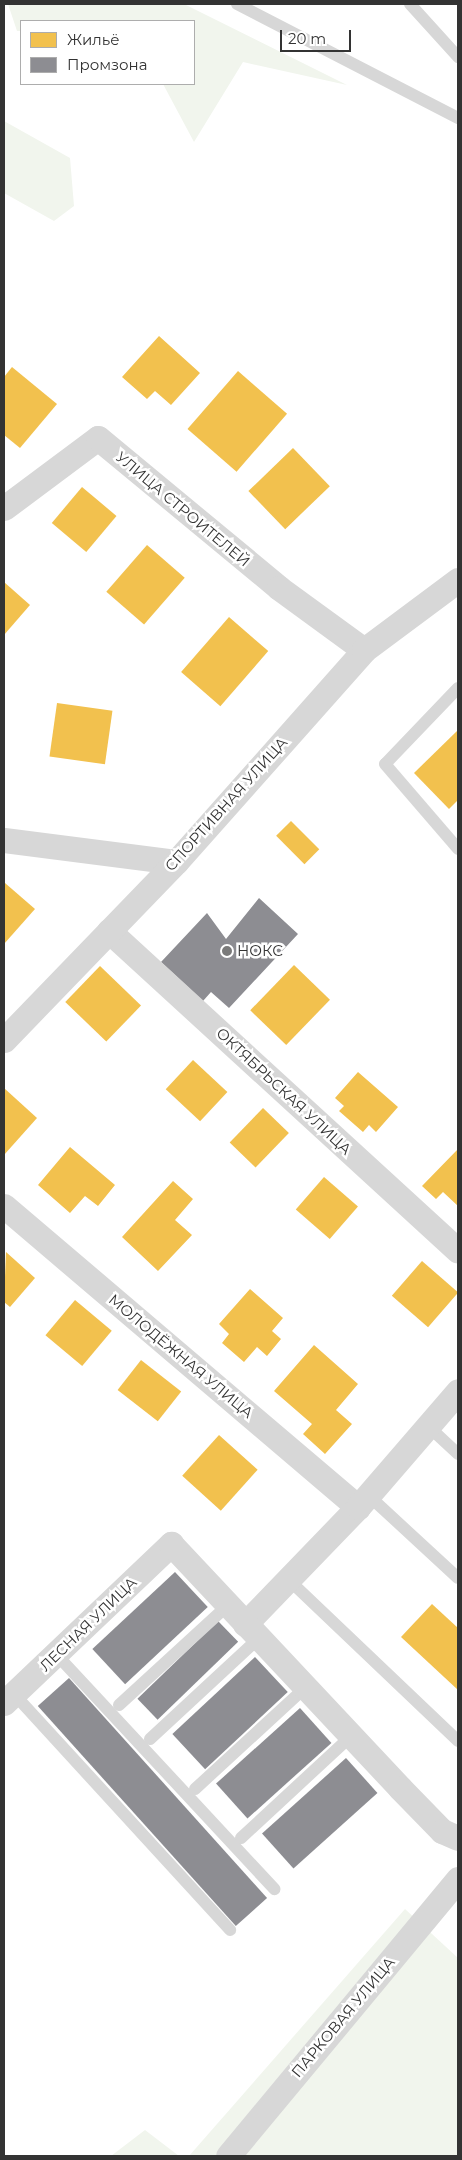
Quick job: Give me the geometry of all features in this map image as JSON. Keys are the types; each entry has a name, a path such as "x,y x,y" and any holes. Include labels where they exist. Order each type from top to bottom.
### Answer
{"street":[{"name":"УЛИЦА СТРОИТЕЛЕЙ","path":"4,508 98,438 279,588 364,650"},
{"name":"СПОРТИВНАЯ УЛИЦА","path":"4,1040 176,862 364,650 458,580"},
{"path":"4,840 176,862"},
{"name":"ОКТЯБРЬСКАЯ УЛИЦА","path":"109,931 458,1251"},
{"name":"МОЛОДЁЖНАЯ УЛИЦА","path":"4,1206 363,1501"},
{"path":"252,1631 290,1581 363,1501 458,1391"},
{"name":"ЛЕСНАЯ УЛИЦА","path":"9,1698 171,1544 228,1605"},
{"path":"228,1605 442,1831 458,1838"},
{"name":"ПАРКОВАЯ УЛИЦА","path":"228,2156 458,1879"}],"lane":[{"path":"237,4 458,118"},
{"path":"410,4 458,57"},
{"path":"458,688 386,764 458,849"},
{"path":"428,1426 458,1454"},
{"path":"363,1501 458,1578"},
{"path":"290,1581 458,1741"},
{"path":"119,1705 228,1605"},
{"path":"150,1739 252,1631"},
{"path":"56,1654 274,1889"},
{"path":"196,1789 305,1688"},
{"path":"9,1698 230,1930"},
{"path":"241,1838 351,1736"}],"shaded area":[{"path":"8,4 184,4 347,85 243,62 194,142 164,85 195,85 195,20 20,20 20,31 17,31"},
{"path":"4,121 70,158 74,206 54,221 4,193"},
{"path":"405,1909 458,1958 458,2156 189,2156"},
{"path":"145,2130 179,2156 111,2156"}],"building: Жильё":[{"path":"159,336 200,373 171,405 155,391 147,399 122,377"},
{"path":"12,367 57,404 20,448 4,435 4,377"},
{"path":"238,371 287,414 237,472 187,429"},
{"path":"293,448 330,486 285,529 248,491"},
{"path":"82,487 116,516 86,552 52,523"},
{"path":"147,545 185,578 144,625 106,592"},
{"path":"4,582 30,605 4,635"},
{"path":"229,617 268,651 220,706 181,672"},
{"path":"57,703 112,711 105,764 49,756"},
{"path":"458,730 458,800 449,809 414,773"},
{"path":"291,821 319,849 304,864 276,836"},
{"path":"5,883 35,909 4,944 4,885"},
{"path":"294,965 330,1000 286,1045 250,1010"},
{"path":"100,966 141,1006 106,1042 65,1002"},
{"path":"193,1060 227,1092 200,1121 166,1089"},
{"path":"358,1072 398,1107 376,1132 369,1125 363,1132 339,1111 344,1106 335,1098"},
{"path":"4,1088 37,1118 4,1155"},
{"path":"263,1108 289,1133 256,1168 230,1143"},
{"path":"70,1147 115,1185 98,1206 85,1196 70,1213 38,1185"},
{"path":"458,1149 458,1206 443,1192 436,1199 422,1186"},
{"path":"324,1177 358,1207 330,1239 296,1209"},
{"path":"173,1181 193,1199 175,1220 192,1235 158,1271 122,1237"},
{"path":"6,1252 35,1278 10,1307 4,1302"},
{"path":"422,1261 458,1292 428,1327 392,1296"},
{"path":"250,1289 283,1318 272,1331 281,1339 267,1356 257,1347 244,1362 222,1343 229,1334 219,1324"},
{"path":"75,1300 112,1331 82,1366 45,1335"},
{"path":"314,1345 358,1384 336,1410 352,1424 325,1454 303,1434 312,1424 274,1391"},
{"path":"141,1360 181,1391 158,1421 118,1390"},
{"path":"219,1435 258,1470 221,1511 182,1476"},
{"path":"432,1604 458,1628 458,1690 401,1637"}],"building: Промзона":[{"name":"НОКС","path":"259,898 298,934 229,1008 211,992 203,1001 161,962 207,913 226,939"},
{"path":"175,1572 208,1607 125,1684 92,1649"},
{"path":"218,1621 238,1642 158,1720 137,1699"},
{"path":"255,1657 288,1692 205,1769 172,1734"},
{"path":"69,1678 267,1898 236,1926 38,1706"},
{"path":"300,1708 331,1743 247,1819 216,1784"},
{"path":"346,1758 377,1793 293,1869 262,1834"}],"place":[{"name":"НОКС","path":"227,951"}]}
